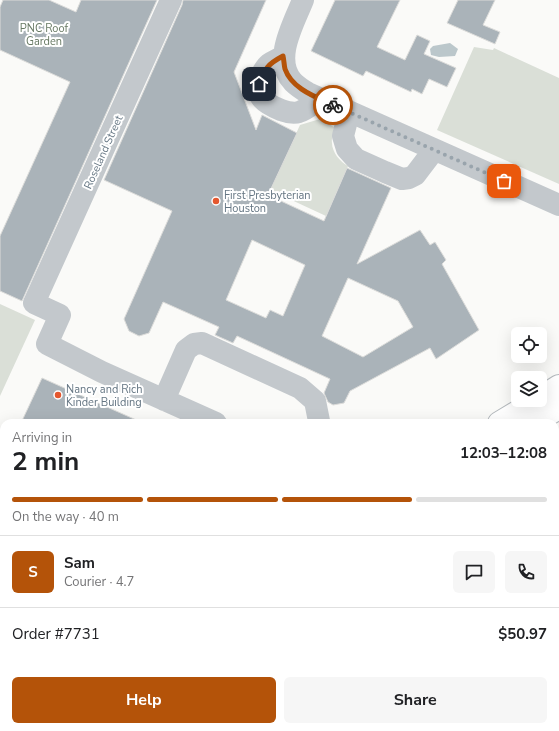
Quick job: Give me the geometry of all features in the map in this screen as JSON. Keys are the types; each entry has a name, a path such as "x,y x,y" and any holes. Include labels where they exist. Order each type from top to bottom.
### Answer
{"main road":[{"path":"547,394 559,386"},
{"path":"506,419 525,407"},
{"path":"541,419 559,408"}],"street":[{"name":"Roseland Street","path":"164,400 102,372 47,344 60,315 34,303 172,0"},
{"path":"303,0 287,41 283,56 285,69 292,81 308,93 320,99 559,205"},
{"path":"283,56 269,64 264,69 258,92 261,98 267,103 289,112 300,112 320,99"},
{"path":"349,112 343,136 347,149 356,159 402,179 409,178 415,174 434,150"},
{"path":"207,419 164,400 186,350 194,344 202,343 300,388 315,401 319,419"}],"shaded area":[{"path":"450,43 458,49 455,56 439,57 431,55 430,49 433,46"},
{"path":"474,47 493,50 494,48 559,78 559,184 437,130"},
{"path":"320,119 334,127 332,141 333,150 339,159 348,166 326,216 270,190 300,125"},
{"path":"0,304 35,320 0,396"}],"building":[{"path":"3,0 49,0 76,12 81,0 157,0 22,301 0,291 0,236 70,82 0,50 0,7"},
{"name":"First Presbyterian Houston","path":"183,0 266,0 234,72 256,130 262,115 297,133 268,195 324,221 347,168 391,188 357,264 420,230 430,245 435,242 446,260 442,264 479,330 436,359 430,348 350,391 344,403 333,405 328,402 324,393 330,379 237,336 233,343 215,335 219,327 163,302 149,333 139,336 129,331 124,319 172,211 104,180","holes":["252,240 305,265 283,316 270,310 266,318 226,300","348,278 398,301 413,327 363,357 322,336"]},
{"path":"335,0 400,0 377,47 405,60 417,35 430,41 424,54 456,68 447,87 429,79 422,94 412,89 411,92 366,71 363,76 311,51"},
{"path":"458,0 495,0 483,25 500,32 495,44 447,23"},
{"name":"Nancy and Rich Kinder Building","path":"42,378 134,419 23,419"}],"way so far":[{"path":"333,105 504,181"}],"place":[{"name":"First Presbyterian Houston","path":"216,201"},
{"name":"Nancy and Rich Kinder Building","path":"58,395"}],"route":[{"path":"259,84 264,69 269,64 283,56 285,69 292,81 308,93 333,105"}],"park label":[{"name":"PNC Roof Garden","path":"44,34"}]}
